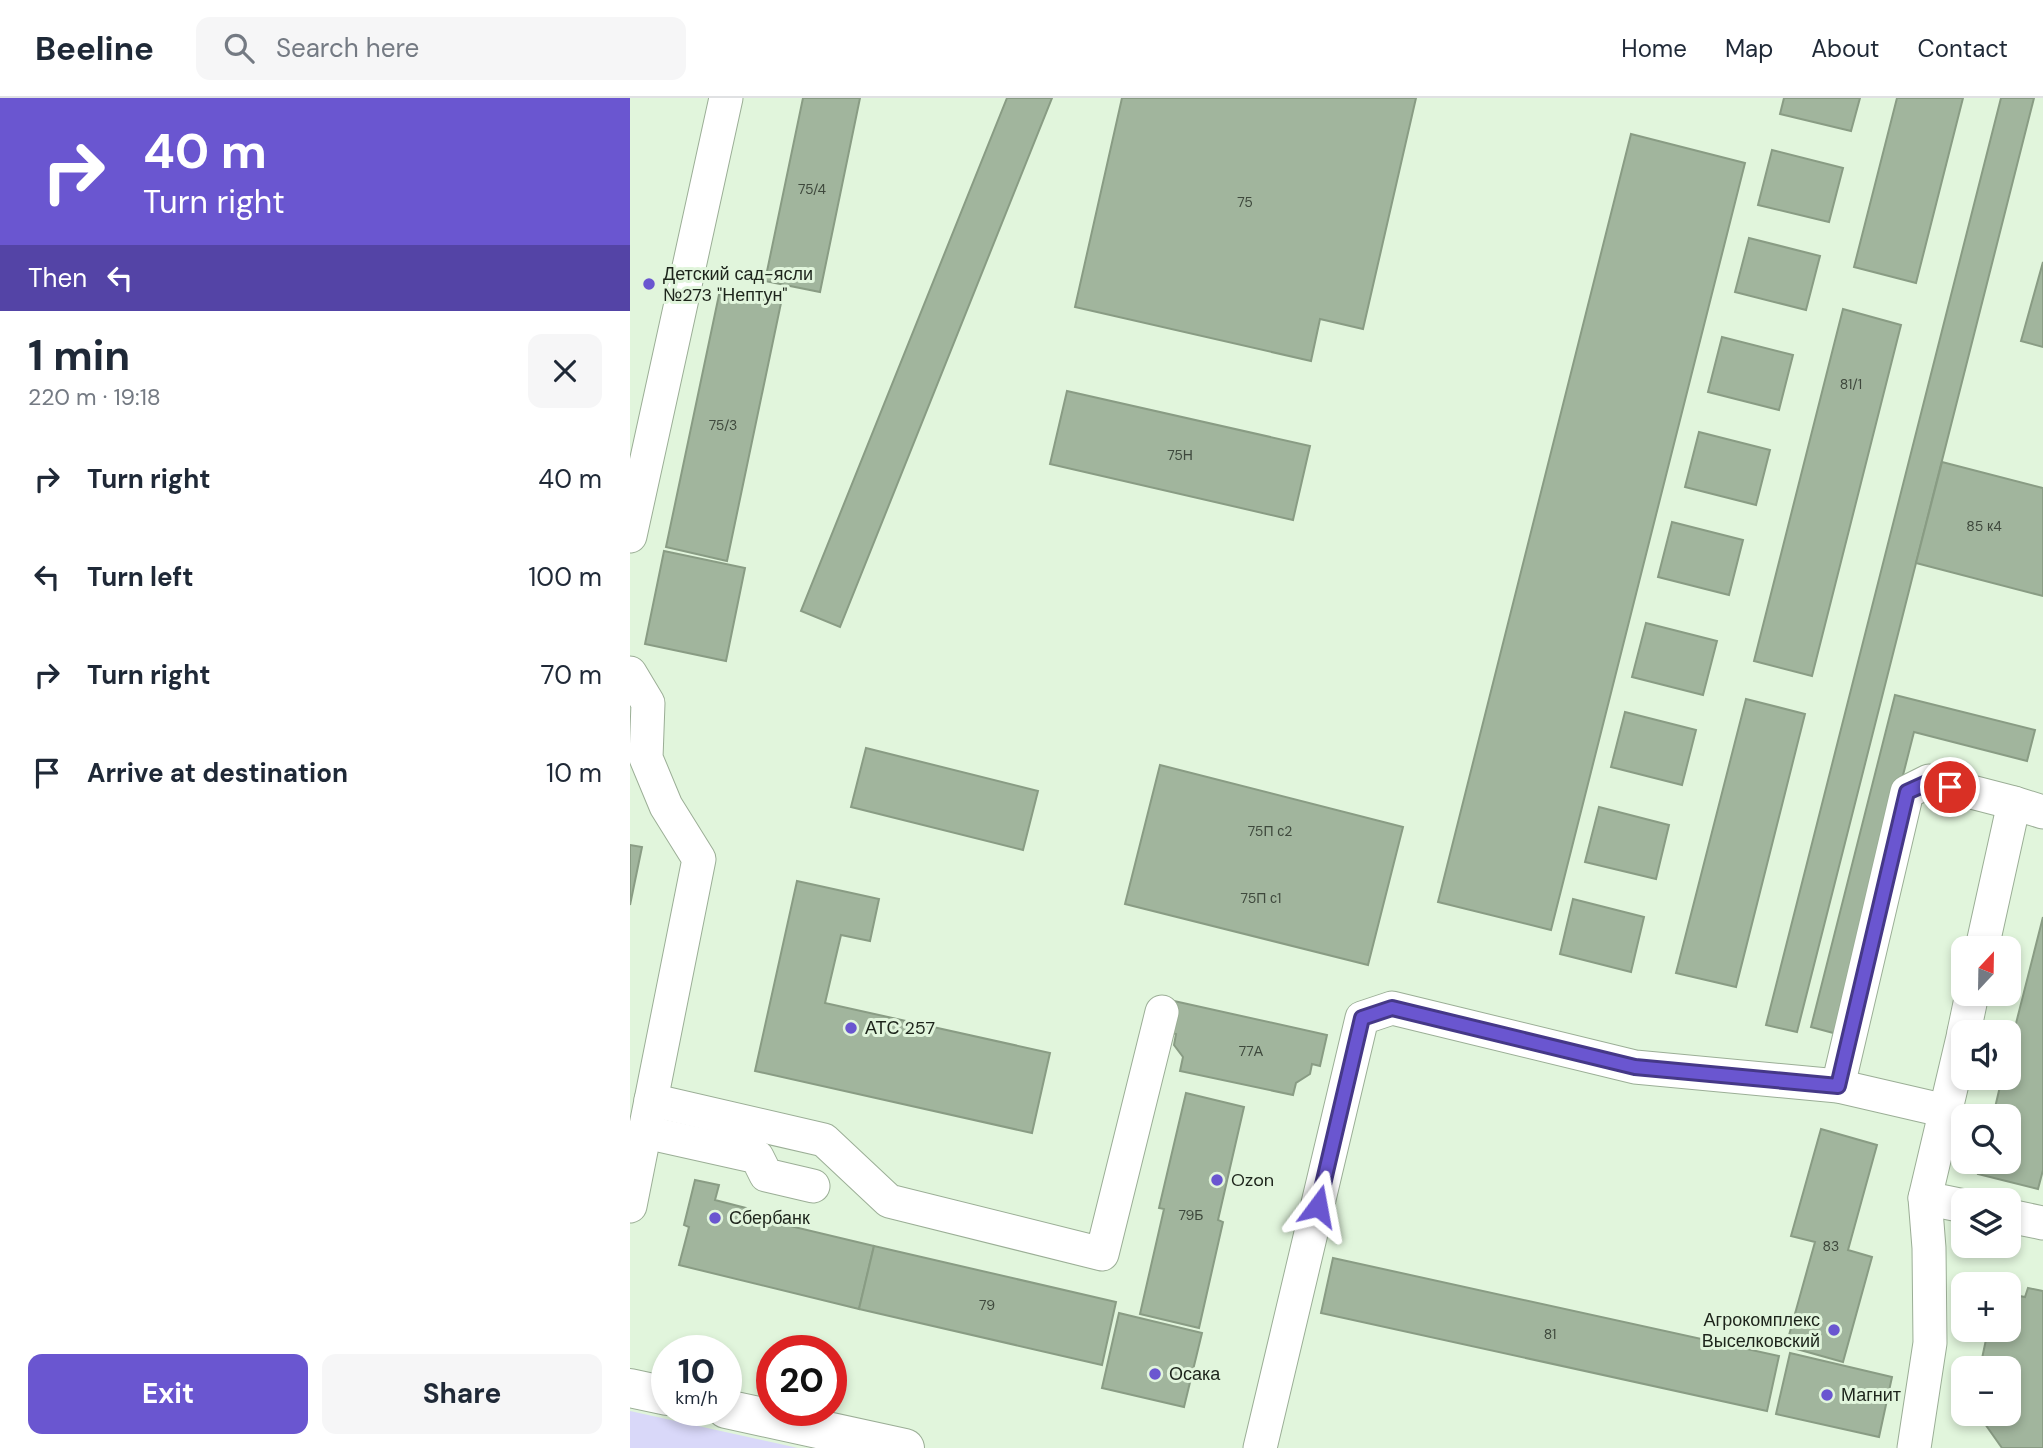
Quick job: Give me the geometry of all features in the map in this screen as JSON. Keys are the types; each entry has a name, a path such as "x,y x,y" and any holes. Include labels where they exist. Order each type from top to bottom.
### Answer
{"main road":[{"path":"630,1388 651,1393"},
{"path":"742,1412 905,1448"}],"lane":[{"path":"630,536 726,98"},
{"path":"630,673 648,703 646,758 666,806 699,859 645,1132 634,1170 630,1206"},
{"path":"1838,1086 1907,792 1929,782 2029,808 1986,936"},
{"path":"1260,1448 1362,1018 1392,1008 1635,1067 1838,1086 1946,1111"},
{"path":"651,1100 824,1140 889,1201 1102,1254 1162,1012"},
{"path":"1914,1448 1930,1343 1929,1248 1925,1198 1951,1089"},
{"path":"645,1132 757,1157 766,1175 813,1186"},
{"path":"1925,1198 1951,1203"},
{"path":"2021,1218 2043,1223"}],"shaded area":[{"path":"630,1411 651,1416 651,1426 698,1426 798,1448 630,1448"}],"building":[{"path":"803,98 860,98 820,292 765,281"},
{"path":"1007,98 1052,98 840,627 801,611"},
{"path":"1122,98 1416,98 1363,329 1320,319 1311,361 1075,307"},
{"path":"1784,98 1860,98 1851,131 1780,114"},
{"path":"1897,98 1963,98 1916,283 1854,267"},
{"path":"2001,98 2034,98 1797,1032 1766,1025"},
{"path":"1631,134 1745,163 1551,930 1438,902"},
{"path":"1772,150 1843,168 1829,222 1758,205"},
{"path":"1749,238 1820,256 1806,310 1735,292"},
{"path":"2043,262 2043,347 2021,341"},
{"path":"720,290 781,303 727,561 666,547"},
{"path":"1843,309 1901,325 1812,676 1754,661"},
{"path":"1722,337 1793,355 1779,410 1708,392"},
{"path":"1067,391 1310,446 1293,520 1050,464"},
{"path":"1699,432 1770,450 1756,505 1685,487"},
{"path":"1942,462 2043,488 2043,596 1916,563"},
{"path":"1672,522 1743,540 1729,595 1658,577"},
{"path":"664,551 745,568 726,661 645,644"},
{"path":"1646,623 1717,641 1703,695 1632,677"},
{"path":"1895,695 2035,730 2027,761 1914,732 1837,1034 1811,1027"},
{"path":"1746,699 1805,714 1736,987 1676,973"},
{"path":"1625,712 1696,730 1682,785 1611,767"},
{"path":"866,748 1038,791 1023,850 851,807"},
{"path":"1160,765 1403,827 1368,965 1125,904"},
{"path":"1599,807 1669,825 1656,879 1585,862"},
{"path":"630,845 642,847 630,905"},
{"name":"АТС 257","path":"797,881 879,899 870,941 841,935 825,1003 1050,1053 1032,1133 755,1071"},
{"path":"1573,899 1644,917 1631,972 1560,954"},
{"path":"2043,917 2043,1170 2038,1189 1978,1174 2021,1174 2021,1104 1996,1104 1999,1090 2021,1090 2021,1020 2017,1020"},
{"path":"1174,1001 1327,1035 1320,1066 1312,1064 1310,1074 1296,1083 1293,1095 1180,1071 1183,1057 1174,1045 1176,1034 1168,1033"},
{"path":"1186,1093 1244,1107 1218,1220 1223,1222 1199,1328 1140,1314 1164,1209 1159,1208"},
{"path":"1821,1129 1877,1145 1848,1250 1872,1257 1843,1362 1786,1346 1815,1242 1791,1236"},
{"path":"695,1180 719,1185 715,1200 746,1208 744,1215 874,1246 859,1309 679,1265 689,1227 684,1225"},
{"path":"874,1246 1116,1302 1102,1365 859,1309"},
{"path":"1333,1258 1779,1356 1767,1411 1321,1313"},
{"path":"2028,1288 2043,1291 2043,1448 2002,1448 1986,1426 2021,1426 2021,1356 1983,1356 1985,1342 2021,1342 2021,1296 2025,1297"},
{"path":"1119,1313 1202,1333 1184,1407 1102,1388"},
{"path":"1790,1353 1892,1377 1879,1437 1776,1414"}],"place":[{"name":"Детский сад-ясли №273 \"Нептун\"","path":"649,284"},
{"name":"АТС 257","path":"851,1028"},
{"name":"Ozon","path":"1217,1180"},
{"name":"Сбербанк","path":"715,1218"},
{"name":"Агрокомплекс Выселковский","path":"1834,1330"},
{"name":"Осака","path":"1155,1374"},
{"name":"Магнит","path":"1827,1395"}],"route":[{"path":"1318,1206 1362,1018 1392,1008 1635,1067 1838,1086 1907,792 1929,782 1950,787"}]}
